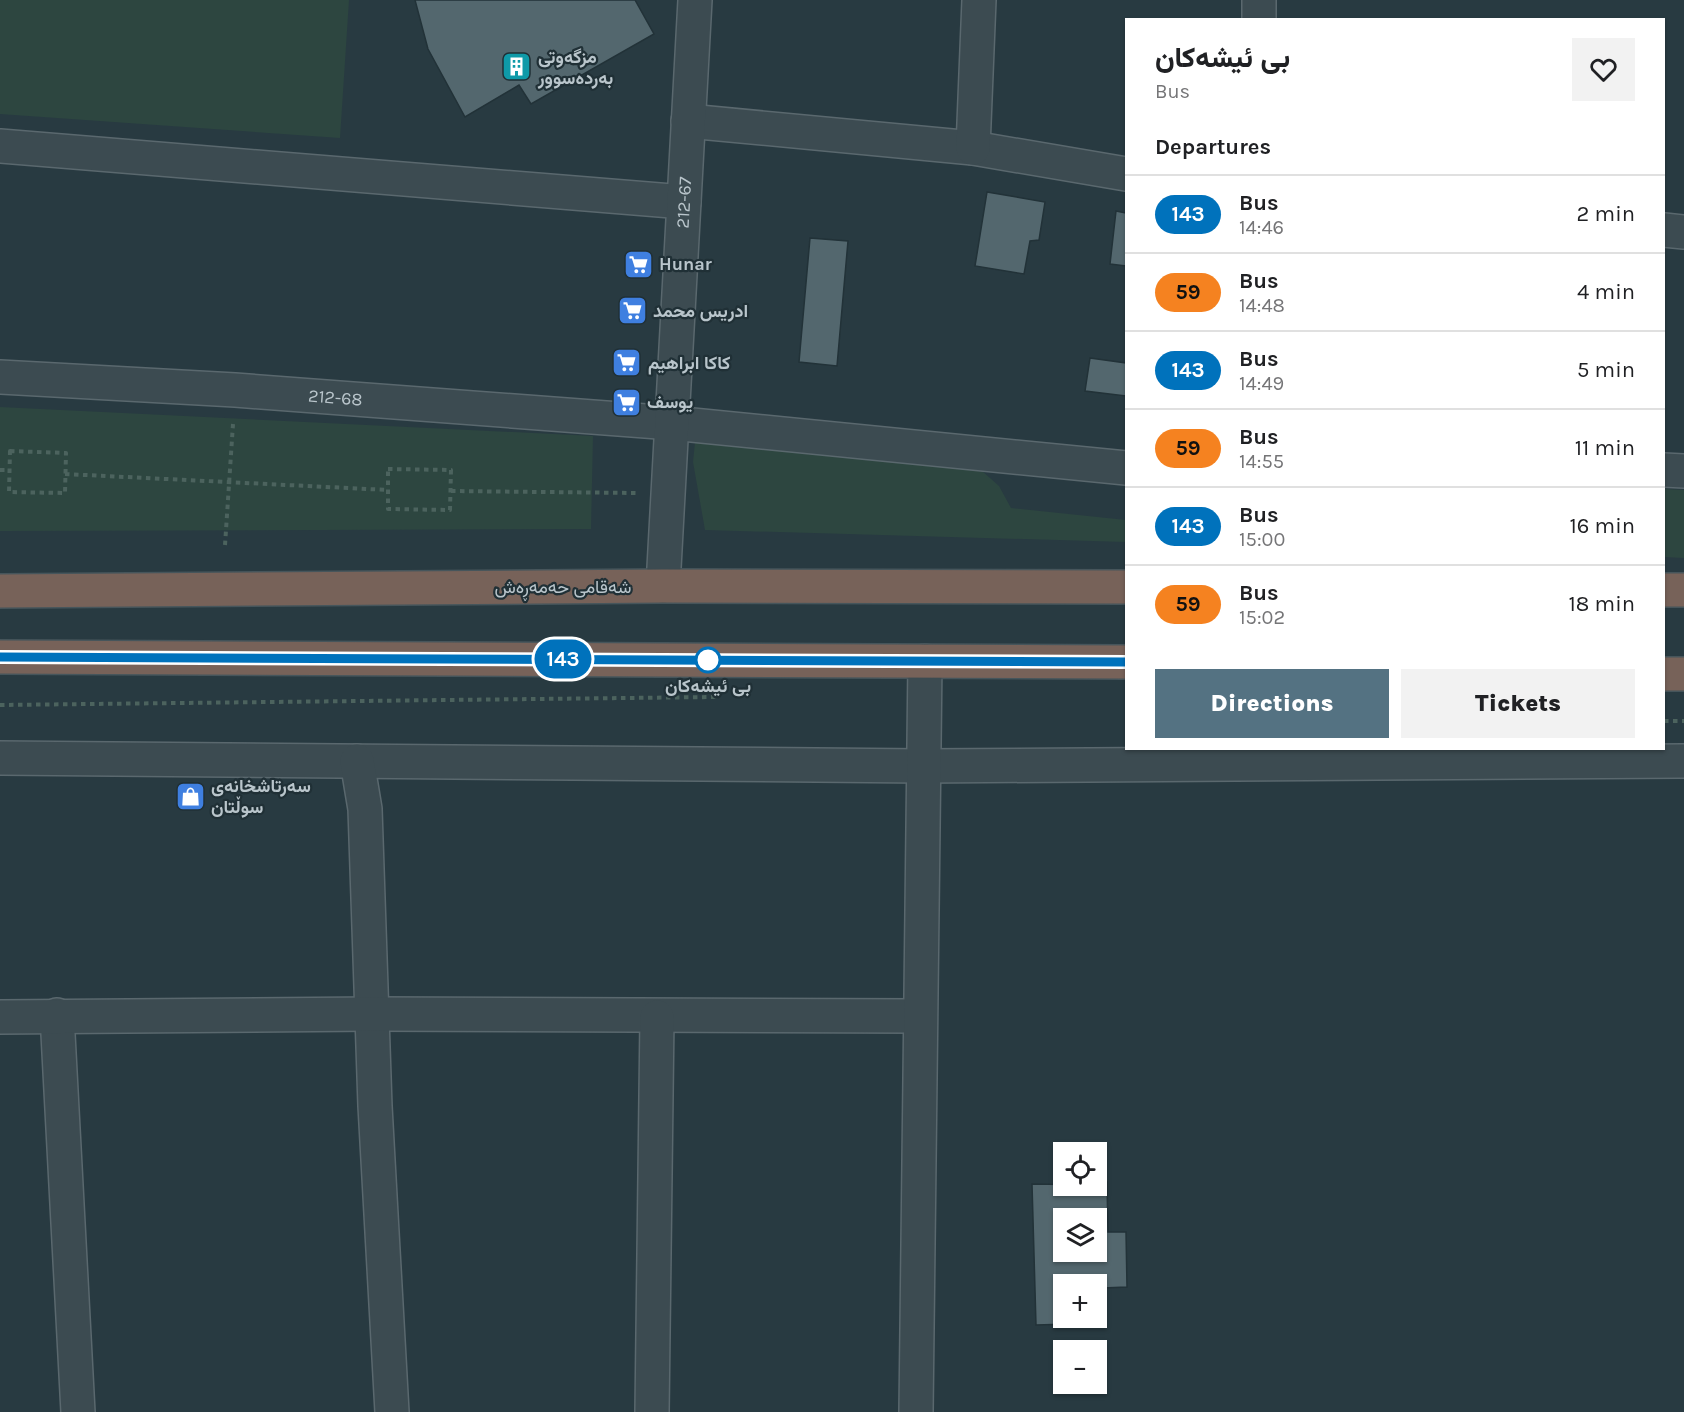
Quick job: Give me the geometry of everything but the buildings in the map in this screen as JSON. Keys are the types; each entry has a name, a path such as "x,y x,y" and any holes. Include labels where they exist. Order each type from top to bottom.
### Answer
{"highway":[{"name":"شەقامی حەمەڕەش","path":"0,591 663,586 1125,587"},
{"path":"1665,590 1684,590"},
{"path":"0,657 1125,662"},
{"path":"1665,674 1684,674"}],"street":[{"name":"212-67","path":"663,586 695,0"},
{"path":"973,148 979,0"},
{"path":"1259,0 1259,18"},
{"path":"688,121 973,148 1125,174"},
{"path":"0,146 684,202"},
{"path":"1665,230 1684,232"},
{"name":"212-68","path":"0,377 235,390 672,423 1125,468"},
{"path":"1665,470 1684,471"},
{"path":"916,1412 925,661"},
{"path":"0,758 923,766 1684,761"},
{"path":"357,761 365,809 374,1014 375,1106 392,1412"},
{"path":"0,1017 374,1014 657,1017 920,1016"},
{"path":"57,1015 78,1412"},
{"path":"652,1412 657,1017"}],"path":[{"path":"225,545 235,390"},
{"path":"9,451 66,453 65,493 9,492 9,470 9,451"},
{"path":"388,469 451,470 450,510 388,509 388,490 388,469"},
{"path":"0,470 9,470"},
{"path":"65,474 229,484 388,490"},
{"path":"451,491 668,494"},
{"path":"0,705 725,697"},
{"path":"1665,721 1684,721"}],"green space":[{"path":"0,0 349,0 340,138 0,114"},
{"path":"0,407 593,436 591,529 0,531"},
{"path":"705,436 743,437 982,471 999,486 1011,508 1125,520 1125,542 705,530 693,462 695,442"},
{"path":"1665,489 1684,490 1684,558 1665,557"}],"bus line":[{"name":"143","path":"0,657 1125,662"}],"place":[{"name":"مزگەوتی بەردەسوور","path":"517,67"},
{"name":"Hunar","path":"638,264"},
{"name":"ادريس محمد","path":"632,311"},
{"name":"کاکا ابراهيم","path":"627,363"},
{"name":"يوسف","path":"626,402"},
{"name":"بی ئیشەکان","path":"708,660"},
{"name":"سەرتاشخانەی سوڵتان","path":"190,796"}]}
